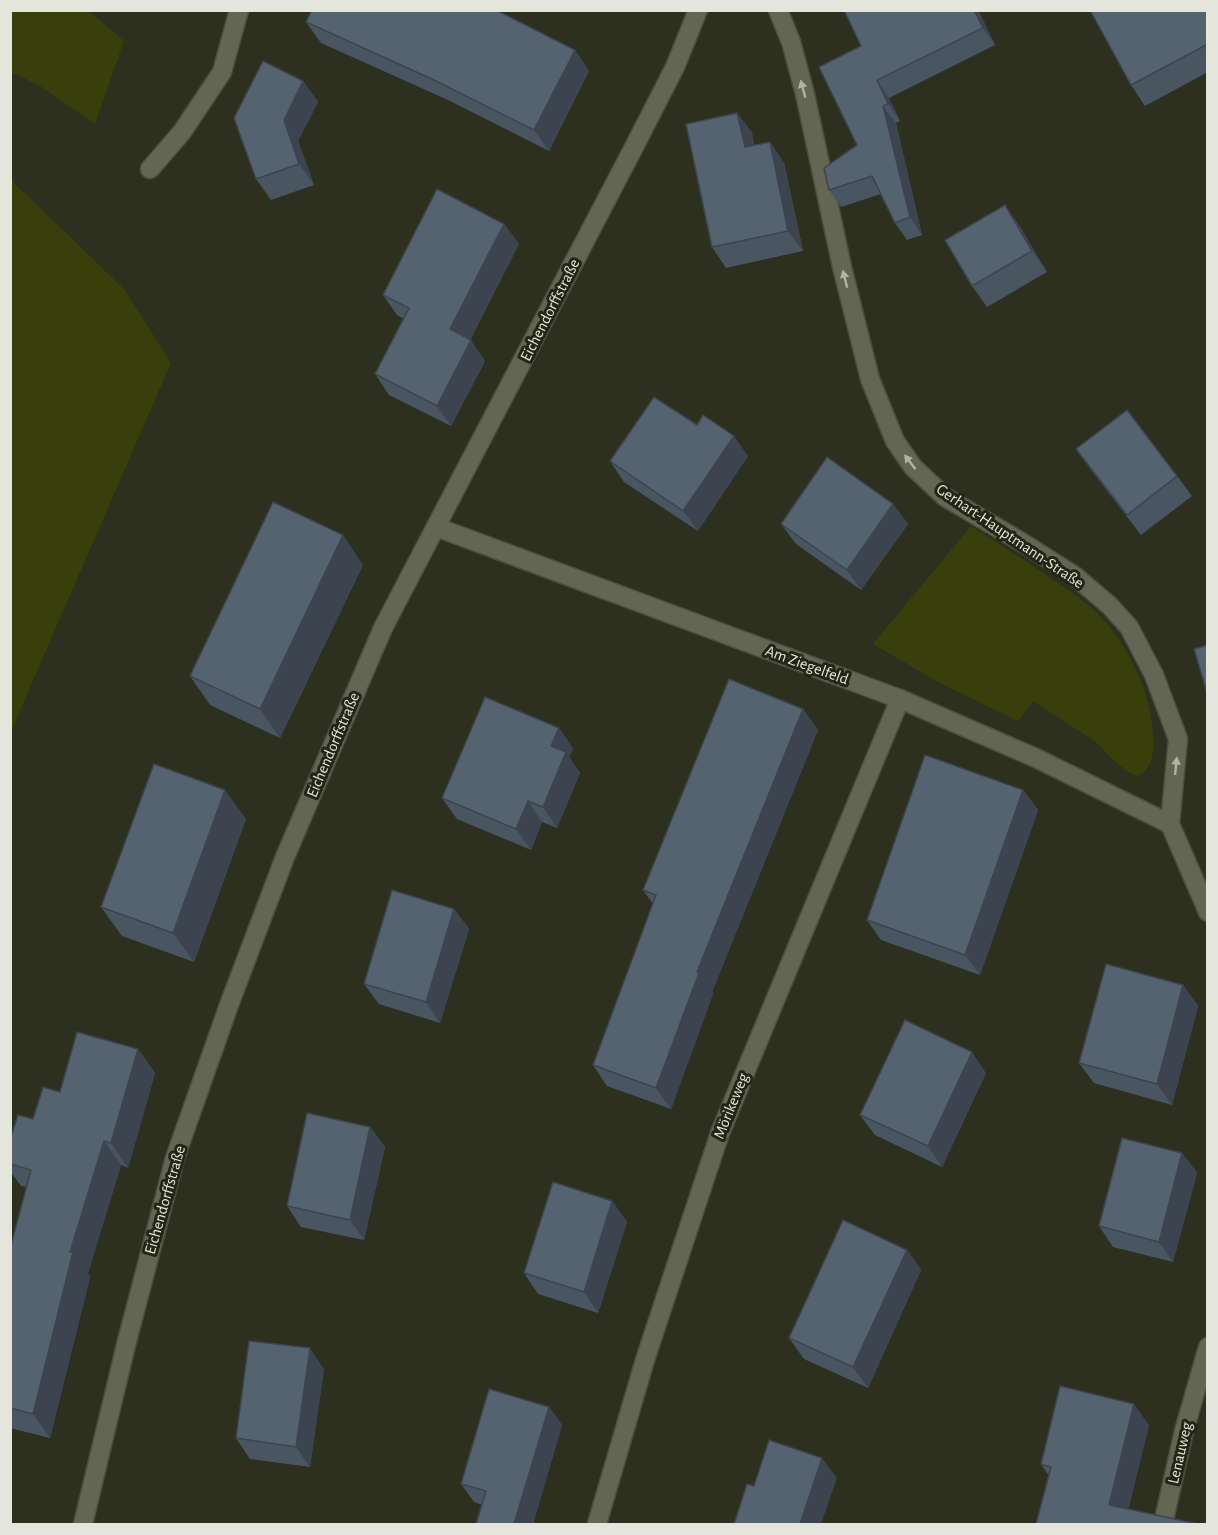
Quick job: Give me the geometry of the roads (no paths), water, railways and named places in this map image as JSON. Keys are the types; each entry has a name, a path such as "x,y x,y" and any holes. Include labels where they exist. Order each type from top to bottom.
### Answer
{"street":[{"path":"150,169 183,132 222,72 239,10"},
{"name":"Eichendorffstraße","path":"82,1524 175,1158 281,868 383,628 675,67 698,10"},
{"name":"Gerhart-Hauptmann-Straße","path":"778,10 805,94 842,267 870,379 895,441 913,467 945,497 1075,576 1110,606 1129,627 1154,675 1178,739 1170,824 1208,912"},
{"name":"Am Ziegelfeld","path":"435,526 900,699 1036,758 1170,824"},
{"name":"Mörikeweg","path":"597,1524 645,1360 720,1133 900,699"},
{"name":"Lenauweg","path":"1163,1524 1184,1431 1208,1347"}]}
